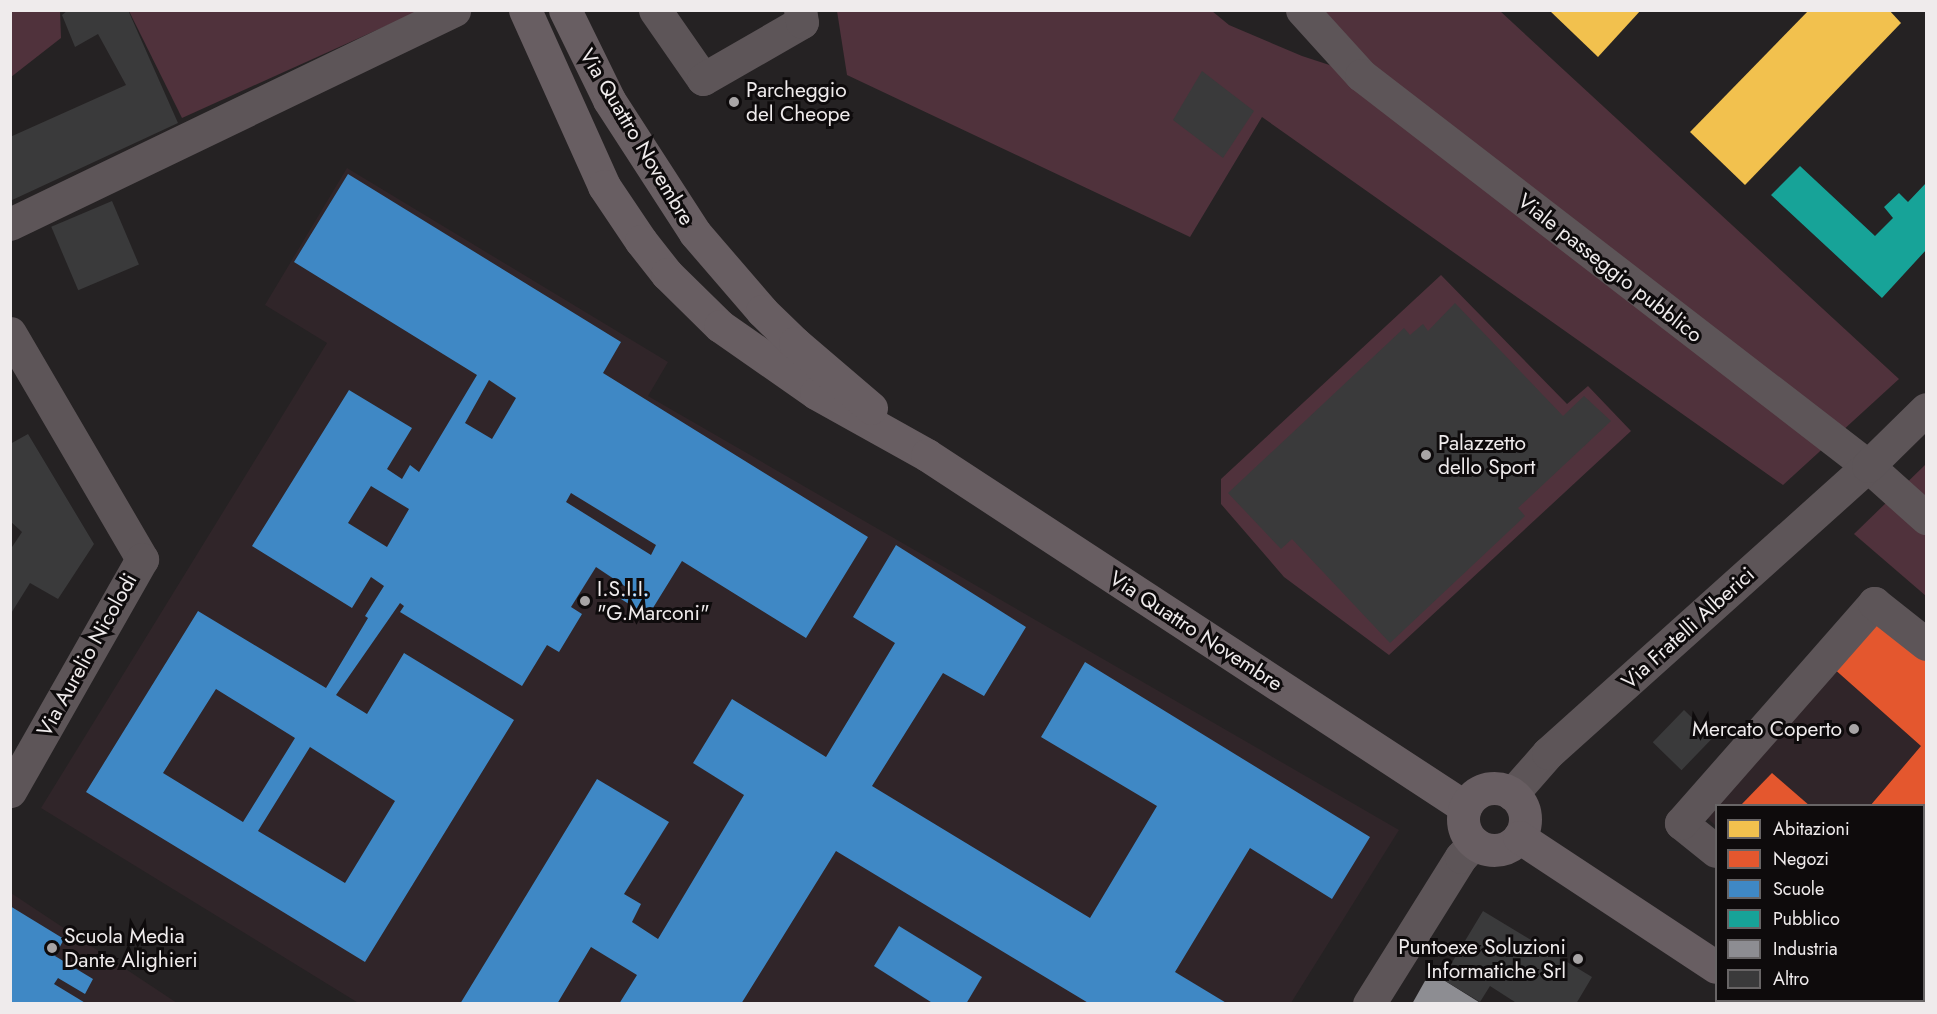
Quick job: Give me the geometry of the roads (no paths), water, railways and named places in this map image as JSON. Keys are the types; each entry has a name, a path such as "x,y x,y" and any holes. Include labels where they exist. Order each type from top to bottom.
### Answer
{"main road":[{"name":"Via Quattro Novembre","path":"525,10 604,186 641,241 675,282 720,326 764,359 816,393 927,455 1465,807"},
{"path":"544,10 585,96 628,170 652,200 695,233"},
{"name":"Via Quattro Novembre","path":"565,10 609,100 695,233 762,311 795,343 927,455"},
{"path":"1495,788 1512,794 1523,809 1525,819 1519,837 1512,844 1493,850 1474,843 1464,826 1465,807 1478,793 1486,789 1495,788"},
{"path":"1519,837 1715,966"}],"street":[{"path":"10,224 454,10"},
{"path":"655,10 703,79 802,22 800,10"},
{"name":"Viale passeggio pubblico","path":"1302,10 1361,75 1868,466 1926,518"},
{"name":"Via Aurelio Nicolodi","path":"10,333 141,559 10,791"},
{"name":"Via Fratelli Alberici","path":"1512,794 1548,753 1868,466 1926,409"},
{"path":"1715,850 1681,823 1874,603 1926,644"},
{"path":"1369,1004 1461,857 1474,843"}],"place":[{"name":"Parcheggio del Cheope","path":"734,102"},
{"name":"Palazzetto dello Sport","path":"1426,455"},
{"name":"I.S.I.I. \"G.Marconi\"","path":"585,601"},
{"name":"Mercato Coperto","path":"1854,729"},
{"name":"Scuola Media Dante Alighieri","path":"52,948"},
{"name":"Puntoexe Soluzioni Informatiche Srl","path":"1578,959"}]}
